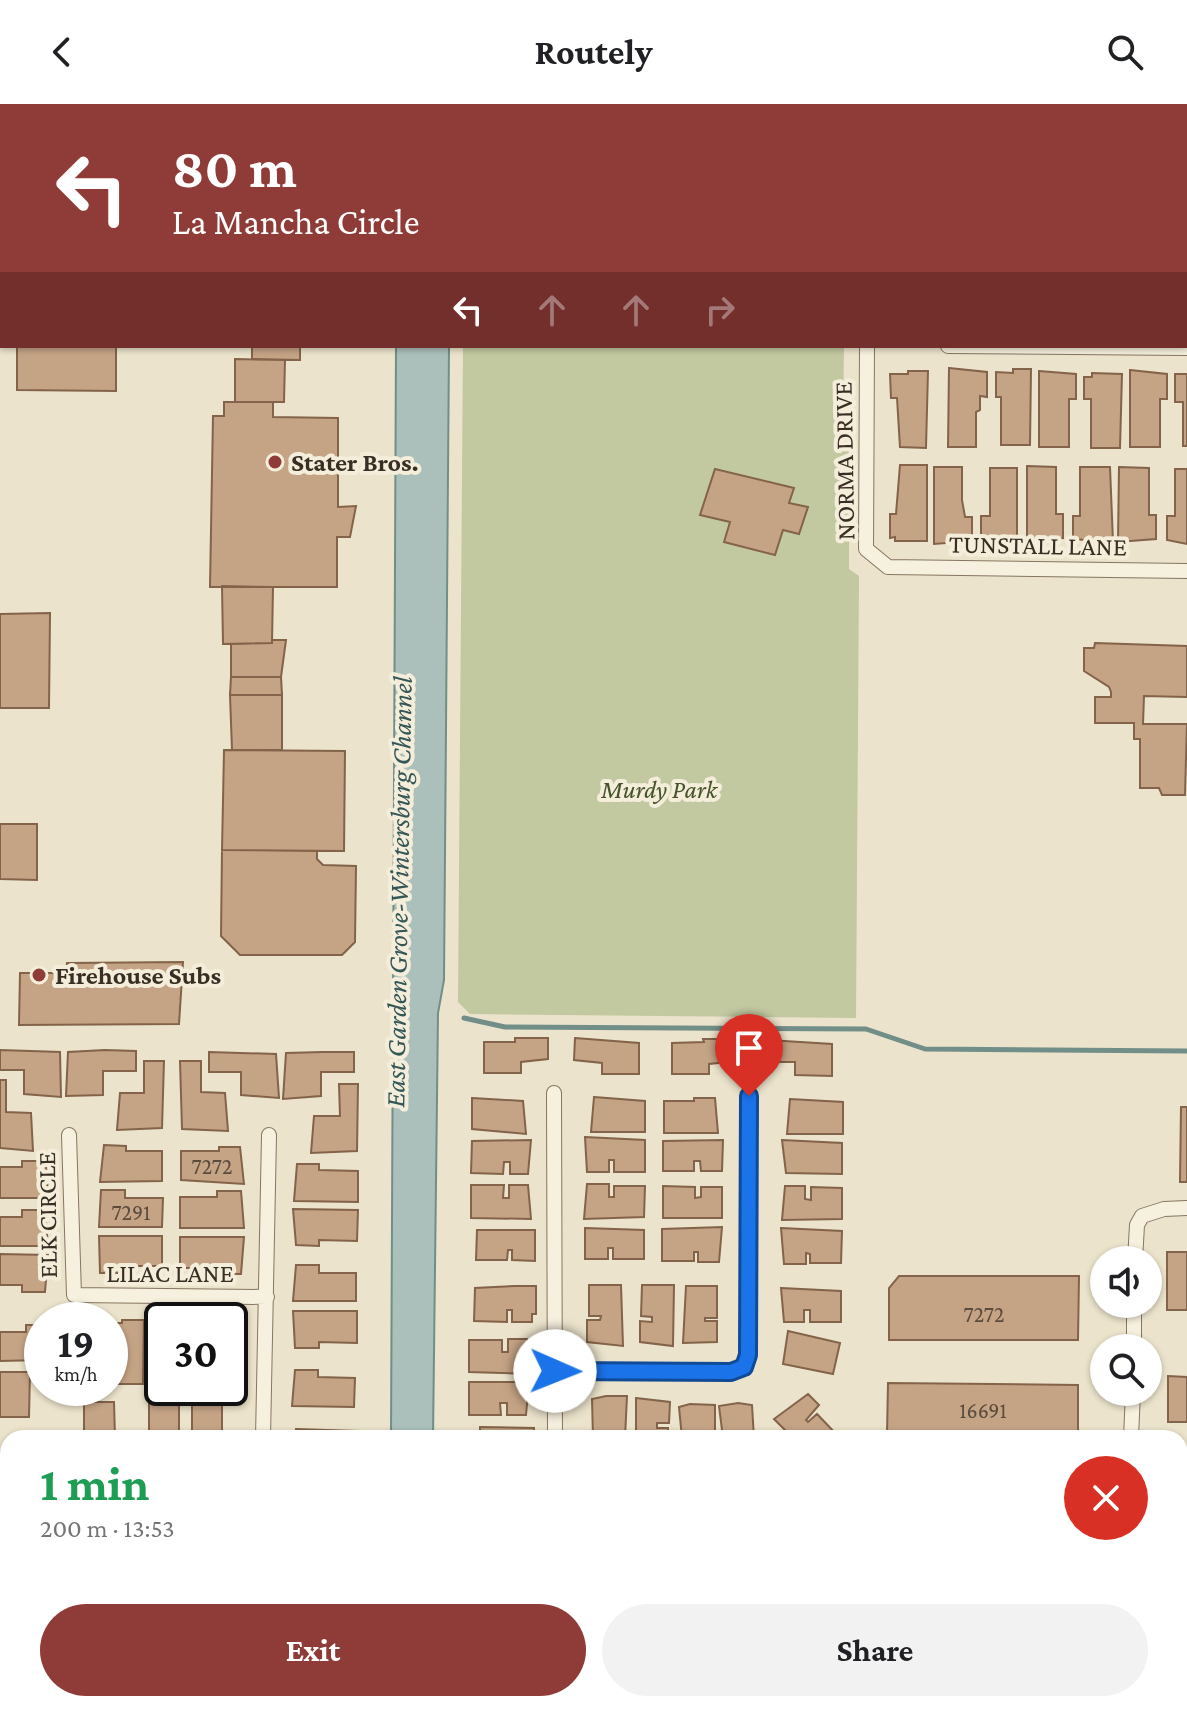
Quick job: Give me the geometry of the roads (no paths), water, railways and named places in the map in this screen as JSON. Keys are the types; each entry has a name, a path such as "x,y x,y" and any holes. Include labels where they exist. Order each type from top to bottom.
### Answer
{"street":[{"name":"NORMA DRIVE","path":"867,348 866,549 888,567"},
{"name":"TUNSTALL LANE","path":"888,567 1187,571"},
{"path":"554,1093 555,1430"},
{"path":"555,1371 731,1372 744,1367 748,1355 749,1096"},
{"name":"ELK CIRCLE","path":"69,1135 74,1295"},
{"path":"263,1430 269,1135"},
{"path":"1136,1246 1137,1225 1142,1216 1153,1211 1187,1208"},
{"name":"LILAC LANE","path":"74,1295 267,1297"},
{"path":"1131,1430 1132,1406"}],"water":[{"name":"East Garden Grove-Wintersburg Channel","path":"396,348 449,348 444,980 438,1013 433,1430 391,1430"}],"waterway":[{"path":"464,1018 505,1027 866,1029 925,1049 1187,1051"}],"place":[{"name":"Stater Bros.","path":"275,462"},
{"name":"Firehouse Subs","path":"39,975"}],"park label":[{"name":"Murdy Park","path":"659,789"}]}
